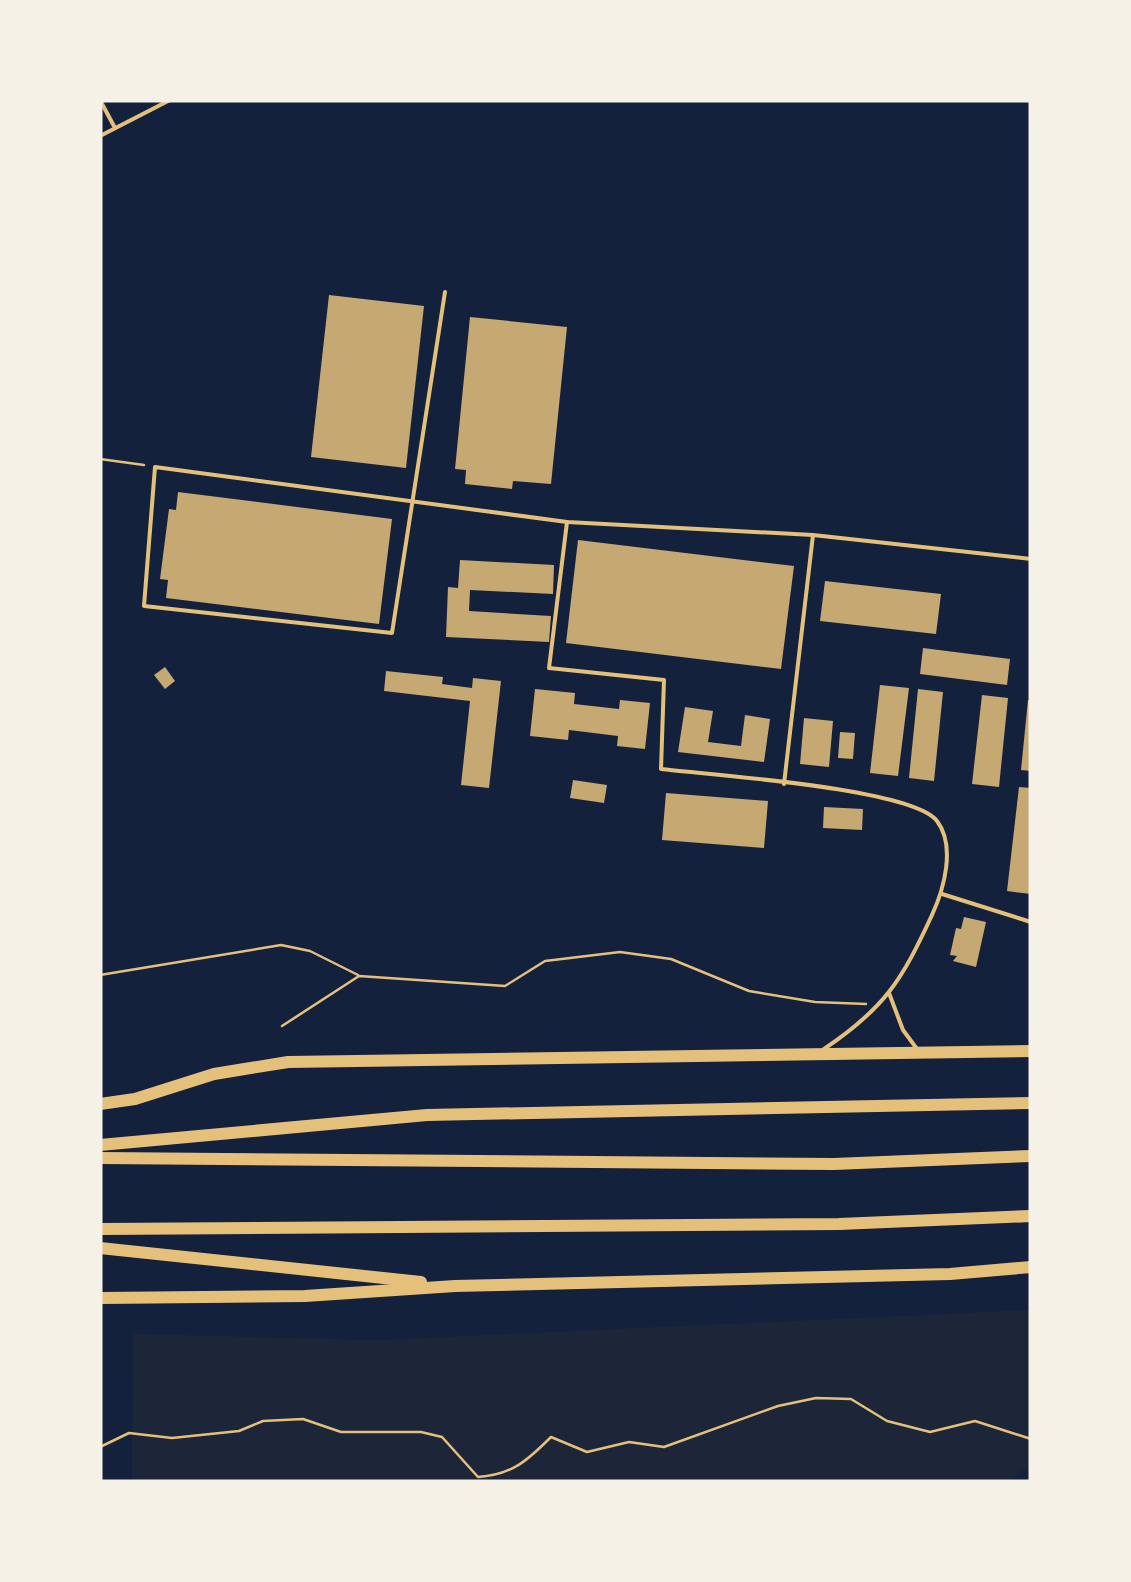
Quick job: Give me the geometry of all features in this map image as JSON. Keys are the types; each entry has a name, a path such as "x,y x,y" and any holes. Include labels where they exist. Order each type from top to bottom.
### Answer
{"highway":[{"path":"100,1104 134,1100 214,1074 288,1062 1031,1051"},
{"path":"100,1145 427,1115 1031,1103"},
{"path":"100,1158 834,1164 1031,1156"},
{"path":"100,1229 840,1224 1031,1216"},
{"path":"100,1248 456,1286"},
{"path":"100,1298 305,1296 456,1286 863,1278 1031,1267"}],"lane":[{"path":"100,100 114,128"},
{"path":"100,136 170,100"},
{"path":"445,292 412,501 392,634 144,606 155,466 412,501 566,522 814,535 1031,559"},
{"path":"566,522 549,668 664,680 661,769 875,795 934,816 943,830 946,884 904,978 857,1027 815,1055"},
{"path":"784,784 814,535"},
{"path":"942,894 1031,922"},
{"path":"889,992 903,1030 920,1053"}],"path":[{"path":"100,460 155,466"},
{"path":"100,975 281,946 310,951 359,976 506,986 545,961 620,952 672,959 749,991 815,1002 878,1004"},
{"path":"282,1026 359,976"},
{"path":"100,1447 129,1433 172,1438 239,1431 263,1421 303,1418 341,1432 421,1432 442,1437 478,1477 510,1473 552,1437 588,1452 629,1442 664,1447 778,1406 816,1398 850,1399 887,1422 930,1432 974,1421 1031,1440"}],"shaded area":[{"path":"1031,1310 1031,1463 1010,1482 132,1482 133,1334 379,1340"}],"building":[{"path":"329,295 424,306 406,468 311,457"},
{"path":"470,317 567,327 551,484 513,481 512,489 465,484 466,470 455,469"},
{"path":"178,492 392,519 379,624 166,598 168,580 160,579 169,509 176,510"},
{"path":"578,540 794,566 781,669 566,643"},
{"path":"460,560 554,565 553,594 470,590 469,611 551,616 549,642 446,637 448,587 458,588"},
{"path":"825,581 941,594 936,634 820,621"},
{"path":"923,648 1010,659 1007,685 920,674"},
{"path":"165,667 175,681 165,689 154,675"},
{"path":"386,671 443,677 442,684 472,688 473,678 501,681 489,788 461,785 470,701 384,691"},
{"path":"880,685 909,688 898,776 870,773"},
{"path":"535,689 575,693 574,704 619,709 620,700 650,703 645,749 617,746 618,736 569,730 568,740 530,736"},
{"path":"918,689 943,692 934,781 909,778"},
{"path":"982,695 1008,698 999,787 972,784"},
{"path":"1031,700 1031,771 1021,770"},
{"path":"685,707 713,711 708,742 741,746 745,715 770,719 764,762 678,752"},
{"path":"804,718 833,721 829,767 800,764"},
{"path":"840,732 855,733 853,759 838,758"},
{"path":"573,780 607,785 604,803 570,798"},
{"path":"1019,787 1031,788 1031,894 1007,891"},
{"path":"666,793 768,801 764,848 662,840"},
{"path":"824,807 863,809 862,830 823,828"},
{"path":"964,917 986,922 976,967 953,961 957,956 950,955 956,928 961,929"}]}
